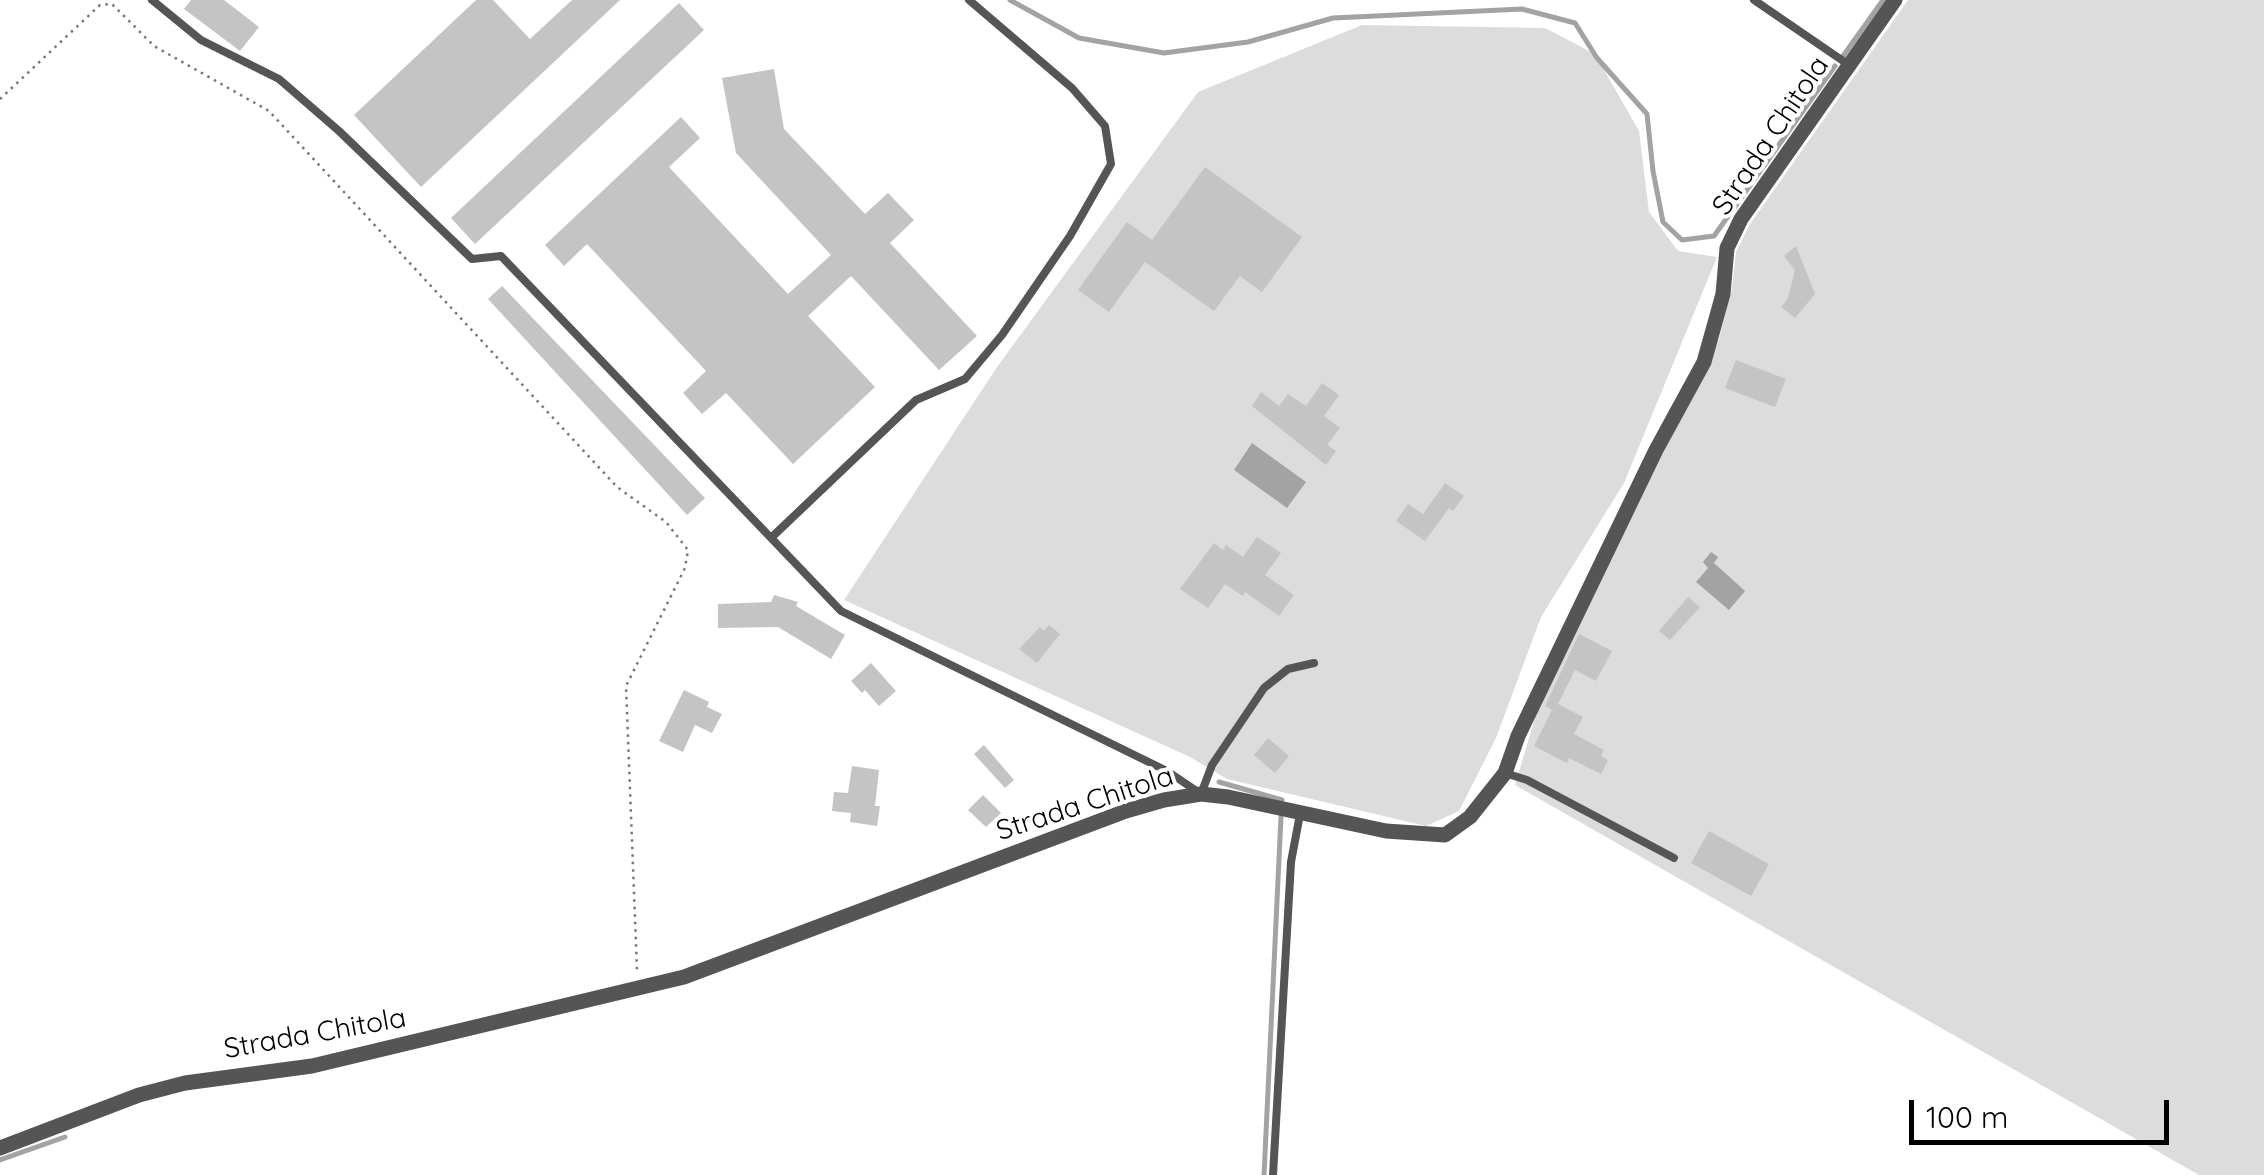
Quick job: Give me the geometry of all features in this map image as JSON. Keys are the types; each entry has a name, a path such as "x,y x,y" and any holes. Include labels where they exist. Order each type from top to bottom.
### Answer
{"street":[{"name":"Strada Chitola","path":"0,1148 140,1095 185,1083 312,1066 633,991 702,970 1164,800 1201,794 1386,831 1445,835 1470,817 1505,773 1518,736 1656,450 1704,362 1723,294 1727,248 1741,219 1896,0"}],"lane":[{"path":"152,0 201,40 279,79 472,259 501,256 840,611 1168,771 1201,794 1212,766 1264,688 1288,668 1314,663"},
{"path":"772,538 916,400 965,378 1002,335 1070,236 1111,164 1105,126 1072,88 969,0"},
{"path":"1754,0 1850,66"},
{"path":"1505,773 1527,780 1674,858"},
{"path":"1274,1175 1291,862 1300,814"}],"path":[{"path":"0,99 100,5 112,4 154,46 269,111 617,487 666,522 688,550 685,568 626,686 639,960 633,991"}],"shaded area":[{"path":"1908,0 2264,0 2264,1175 2199,1175 1515,785 1538,708 1719,339 1736,252 1750,224"},
{"path":"1362,25 1545,28 1595,54 1639,131 1649,212 1678,251 1717,257 1624,483 1541,617 1496,738 1459,811 1426,826 1227,779 1190,757 844,600 997,367 1198,92"},
{"path":"1252,443 1306,482 1287,508 1234,470"},
{"path":"1711,552 1718,557 1714,563 1745,591 1729,610 1696,582 1708,568 1703,562"}],"building":[{"path":"191,0 224,0 259,27 240,51 184,9"},
{"path":"476,0 493,0 530,39 572,0 620,0 421,187 354,115"},
{"path":"679,3 704,30 475,244 451,218"},
{"path":"774,69 784,129 865,214 888,193 914,220 890,243 977,336 939,370 851,276 808,316 875,387 793,464 726,393 702,414 683,393 706,371 587,244 564,266 545,245 681,117 700,138 669,167 788,294 831,255 736,153 722,78"},
{"path":"1205,167 1302,237 1262,292 1240,276 1214,311 1145,262 1109,312 1078,290 1127,222 1152,240"},
{"path":"1796,246 1815,294 1795,318 1781,307 1788,298 1795,270 1784,256"},
{"path":"502,286 705,498 687,515 488,299"},
{"path":"1736,360 1786,379 1775,407 1725,388"},
{"path":"1322,383 1339,395 1324,416 1340,428 1327,445 1336,451 1326,465 1252,406 1261,392 1279,406 1288,394 1306,406"},
{"path":"1445,483 1464,496 1453,511 1449,508 1425,541 1396,521 1408,504 1423,514"},
{"path":"1257,537 1281,553 1265,575 1294,595 1279,616 1245,592 1243,596 1225,584 1208,608 1180,589 1214,543 1223,550 1226,545 1243,557"},
{"path":"774,595 798,602 796,606 845,635 831,659 778,627 718,628 718,604 771,602"},
{"path":"1688,597 1700,607 1670,640 1659,631"},
{"path":"1049,625 1060,634 1037,663 1019,649 1040,627 1044,631"},
{"path":"1579,634 1612,651 1596,681 1575,670 1558,704 1583,717 1574,734 1604,750 1601,756 1608,760 1601,774 1534,746 1552,710 1545,706"},
{"path":"871,663 896,691 879,706 851,681"},
{"path":"684,690 709,702 707,707 722,714 712,733 695,725 683,752 659,741"},
{"path":"1268,738 1289,756 1275,773 1254,755"},
{"path":"984,745 1014,780 1005,788 974,754"},
{"path":"852,766 879,770 877,826 850,822 851,813 832,811 834,792 848,793"},
{"path":"983,795 1001,813 986,827 968,810"},
{"path":"1709,831 1769,864 1751,896 1691,863"}],"waterway":[{"path":"1010,0 1079,38 1164,53 1248,42 1333,18 1522,9 1575,23 1597,58 1647,114 1663,222 1682,240 1714,236 1835,66"},
{"path":"1843,56 1883,0"},
{"path":"1219,782 1282,800"},
{"path":"1264,1175 1281,817"},
{"path":"0,1160 65,1137"}]}
